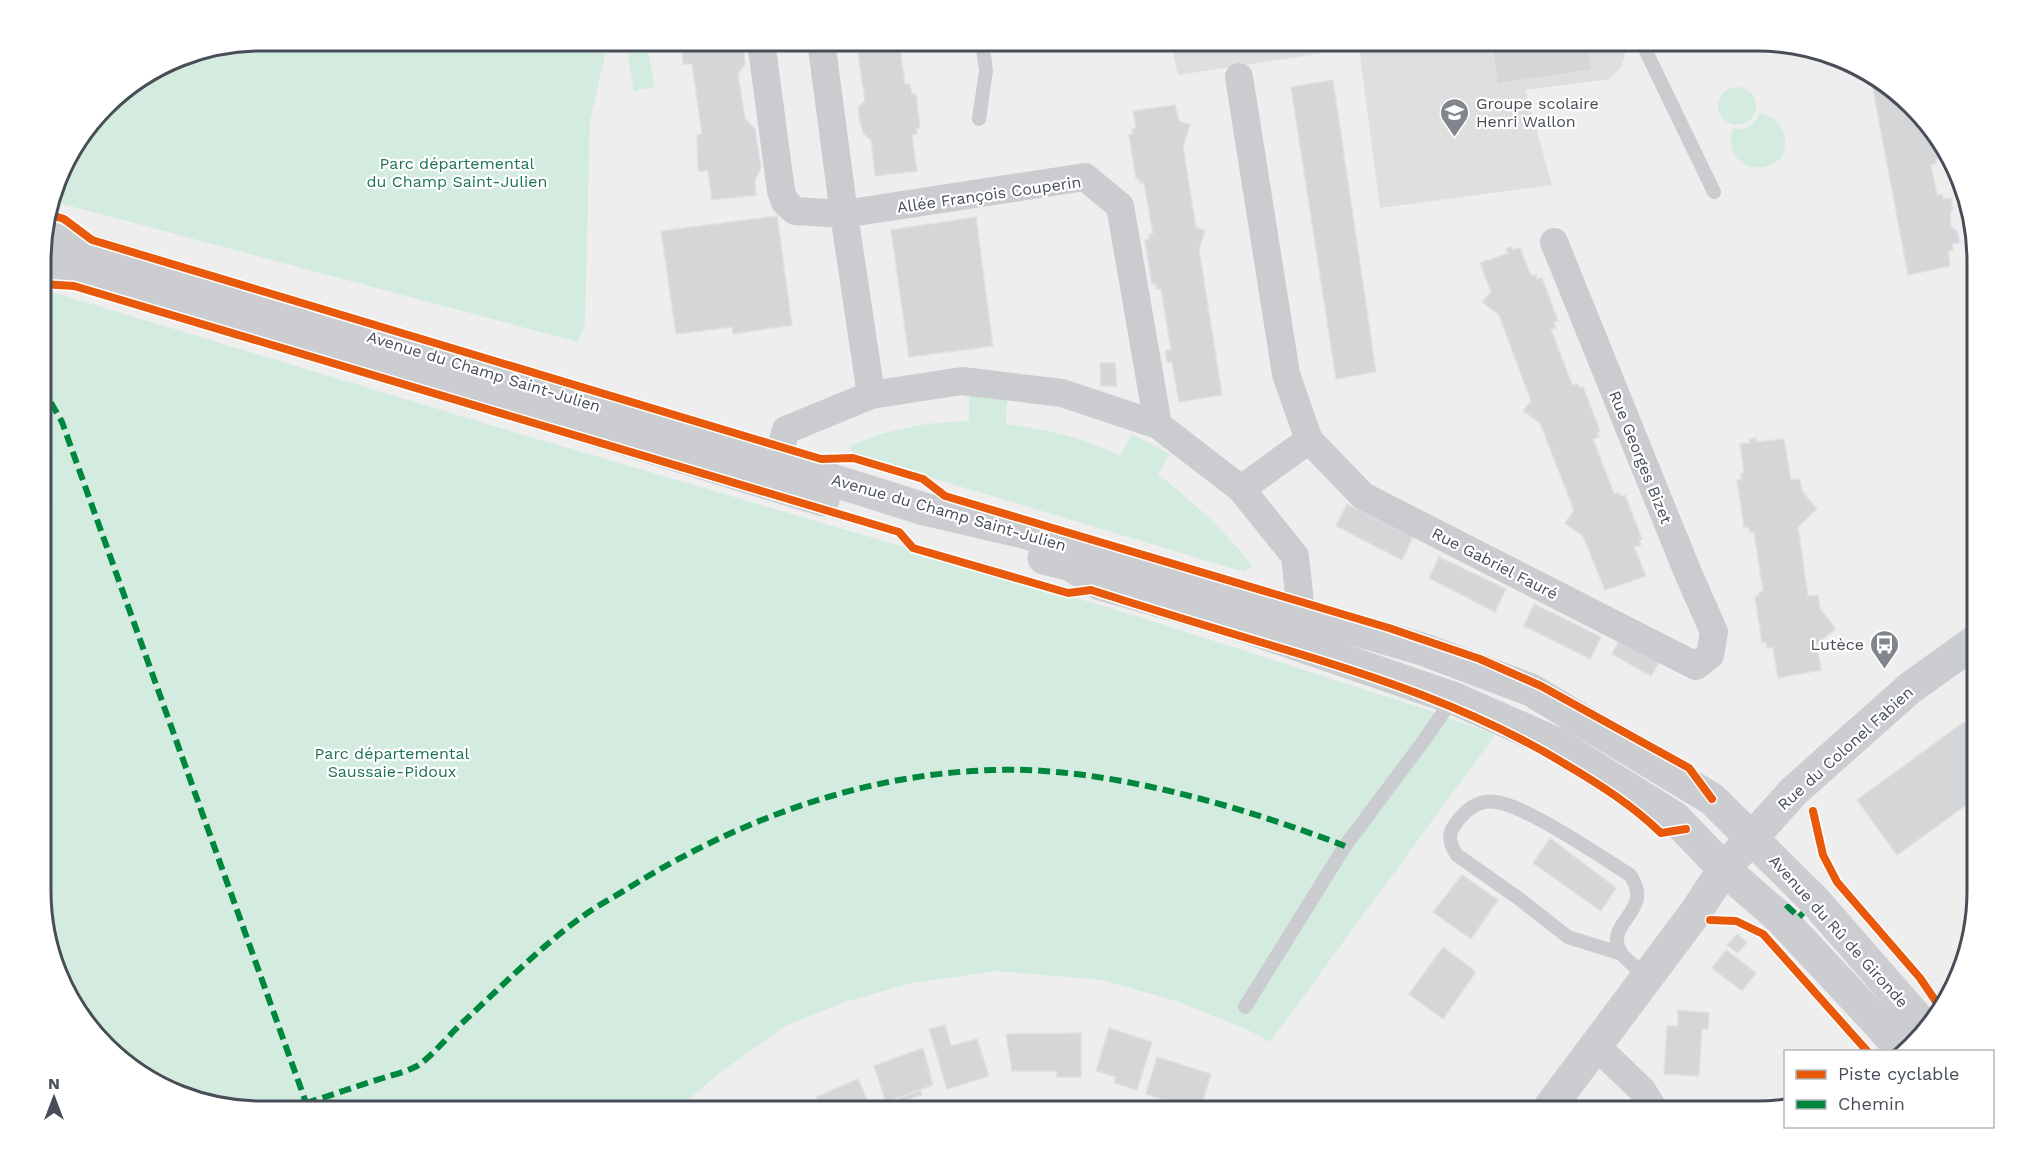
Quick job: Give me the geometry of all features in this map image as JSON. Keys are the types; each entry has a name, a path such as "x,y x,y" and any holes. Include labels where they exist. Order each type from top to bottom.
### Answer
{"main road":[{"name":"Avenue du Champ Saint-Julien","path":"53,239 777,461 924,509 1023,532 1425,650 1531,690 1712,799 1752,837"},
{"name":"Avenue du Champ Saint-Julien","path":"51,267 837,504 959,533 1071,565 1100,584 1266,633 1453,698 1555,743 1675,818 1724,869"},
{"path":"777,461 783,473 792,481 837,504"},
{"path":"1266,633 1301,613"},
{"name":"Rue du Colonel Fabien","path":"1554,1101 1695,913 1724,869 1752,837 1794,791 1895,701 1967,647"},
{"name":"Avenue du Rû de Gironde","path":"1752,837 1815,901 1921,1022"},
{"name":"Avenue du Rû de Gironde","path":"1724,869 1779,917 1898,1046"}],"street":[{"name":"Allée François Couperin","path":"762,51 781,191 785,202 795,211 844,214 1085,177 1120,206 1158,425"},
{"path":"822,51 871,395"},
{"name":"Rue Gabriel Fauré","path":"1239,77 1286,374 1309,440 1363,496 1696,666"},
{"name":"Rue Georges Bizet","path":"1554,242 1714,632 1710,655 1696,666"},
{"path":"777,461 786,430 871,395 962,381 1062,393 1158,425 1241,489 1295,556 1301,613"},
{"path":"1241,489 1309,440"},
{"path":"1595,1045 1642,1090 1649,1101"}],"lane":[{"path":"979,119 986,71 983,51"},
{"path":"1646,51 1714,192"},
{"path":"1245,1007 1345,846 1453,698"},
{"path":"1622,954 1568,937 1457,855 1451,847 1449,835 1466,810 1478,804 1496,801 1513,806 1557,828 1630,875 1638,893 1632,912 1618,931 1617,944 1622,954 1646,976"}],"shaded area":[{"name":"Groupe scolaire Henri Wallon","path":"1172,51 1339,51 1178,75"},
{"name":"Groupe scolaire Henri Wallon","path":"1359,51 1626,51 1622,66 1610,79 1525,90 1552,185 1380,208"}],"green space":[{"name":"Parc départemental du Champ Saint-Julien","path":"261,51 606,51 590,121 585,323 578,342 59,203 62,193 79,156 94,133 123,103 156,79 193,62 220,55"},
{"path":"627,51 648,51 655,87 634,91"},
{"path":"1737,87 1751,92 1756,106 1751,120 1737,125 1723,120 1718,106 1723,92"},
{"path":"1759,113 1773,118 1778,123 1782,128 1785,141 1783,155 1765,167 1746,165 1738,159 1731,141 1733,129 1749,126"},
{"name":"Parc départemental Saussaie-Pidoux","path":"51,292 497,427 1127,613 1428,710 1495,735 1270,1042 1250,1031 1176,1001 1102,980 997,971 912,983 848,1001 789,1024 719,1073 687,1101 261,1101 207,1094 181,1085 133,1058 103,1029 86,1008 62,959 53,918 51,891"},
{"path":"969,396 1007,398 1006,424 1064,435 1120,456 1132,434 1170,454 1158,474 1208,517 1252,566 1244,572 853,454 849,446 908,428 969,421"}],"building":[{"path":"682,51 743,51 745,64 738,74 745,119 755,129 761,168 755,180 756,195 712,200 708,171 698,171 697,135 702,134 692,64 683,64"},
{"path":"858,51 900,51 905,84 910,84 912,94 916,94 920,128 917,128 917,134 912,135 917,171 875,176 871,140 863,133 858,108 865,100"},
{"path":"1492,51 1589,51 1592,70 1497,84"},
{"path":"1333,80 1376,372 1336,379 1291,87"},
{"path":"1872,86 1905,113 1932,144 1940,158 1936,159 1936,164 1931,165 1937,195 1942,194 1943,199 1951,198 1953,209 1950,213 1951,227 1957,231 1960,243 1952,244 1953,250 1948,251 1950,266 1908,275"},
{"path":"1175,105 1179,121 1190,125 1183,146 1196,228 1205,230 1199,249 1222,395 1179,402 1172,362 1167,362 1166,356 1166,350 1171,350 1161,289 1156,289 1156,284 1152,285 1145,240 1149,240 1149,234 1153,234 1144,183 1140,183 1139,178 1136,179 1129,135 1133,134 1132,129 1136,128 1133,111"},
{"path":"777,216 792,325 733,334 732,327 676,334 661,231"},
{"path":"976,217 993,346 909,357 891,230"},
{"path":"1511,247 1513,250 1520,248 1531,276 1536,275 1537,279 1542,278 1558,321 1554,322 1556,328 1551,329 1572,385 1578,384 1580,388 1583,387 1600,431 1597,432 1599,437 1593,439 1614,494 1625,495 1642,539 1639,540 1641,545 1634,547 1646,576 1605,590 1583,536 1565,523 1574,510 1540,423 1523,411 1531,401 1499,315 1482,302 1491,292 1480,263 1508,253 1506,249"},
{"path":"1100,363 1115,363 1117,386 1101,386"},
{"path":"1756,438 1757,442 1784,439 1791,480 1800,479 1802,491 1817,509 1798,527 1808,596 1818,595 1820,609 1836,629 1817,644 1821,670 1778,678 1773,647 1767,648 1766,642 1762,643 1755,596 1759,596 1759,592 1763,591 1754,532 1749,532 1749,527 1744,527 1737,480 1742,479 1740,474 1744,473 1740,444 1750,443 1749,439"},
{"path":"1347,504 1413,537 1402,560 1336,526"},
{"path":"1439,557 1506,589 1495,612 1429,578"},
{"path":"1534,604 1601,637 1590,659 1524,626"},
{"path":"1620,639 1661,659 1651,676 1612,654"},
{"path":"1964,722 1967,726 1967,804 1897,855 1857,800"},
{"path":"1550,838 1616,888 1601,911 1533,863"},
{"path":"1462,875 1498,900 1471,939 1433,912"},
{"path":"1737,934 1747,942 1738,953 1727,945"},
{"path":"1443,947 1476,972 1443,1019 1409,994"},
{"path":"1726,950 1756,973 1742,991 1712,968"},
{"path":"1678,1010 1709,1013 1708,1029 1702,1029 1699,1076 1664,1074 1667,1026 1678,1026"},
{"path":"945,1025 951,1046 977,1039 989,1076 947,1089 929,1029"},
{"path":"1109,1028 1152,1042 1137,1090 1114,1083 1116,1077 1096,1071"},
{"path":"1081,1033 1081,1077 1057,1077 1057,1071 1012,1071 1006,1034"},
{"path":"923,1048 933,1085 886,1101 874,1066"},
{"path":"1157,1057 1211,1074 1203,1101 1168,1101 1146,1094"},
{"path":"858,1079 868,1101 818,1101 816,1097"},
{"path":"921,1090 922,1095 903,1101 900,1101 899,1098"}],"marked path":[{"path":"51,403 62,422 305,1101"},
{"path":"312,1101 403,1072 420,1064 522,967 570,926 597,907 672,863 759,821 804,804 850,791 897,780 945,773 1036,770 1126,782 1217,803 1345,846"},
{"path":"1786,909 1788,907 1799,917 1803,913"}],"cycle path":[{"path":"56,216 64,219 92,240 821,459 853,458 923,479 945,496 1389,628 1480,659 1541,686 1689,768 1712,799"},
{"path":"51,285 74,286 899,532 913,548 1068,593 1091,590 1346,668 1458,710 1530,744 1615,796 1661,833 1686,829"},
{"path":"1813,811 1823,855 1837,882 1920,978 1936,1001"},
{"path":"1710,920 1736,921 1763,934 1866,1050"}],"place":[{"name":"Groupe scolaire Henri Wallon","path":"1455,138"},
{"name":"Lutèce","path":"1885,670"}]}
